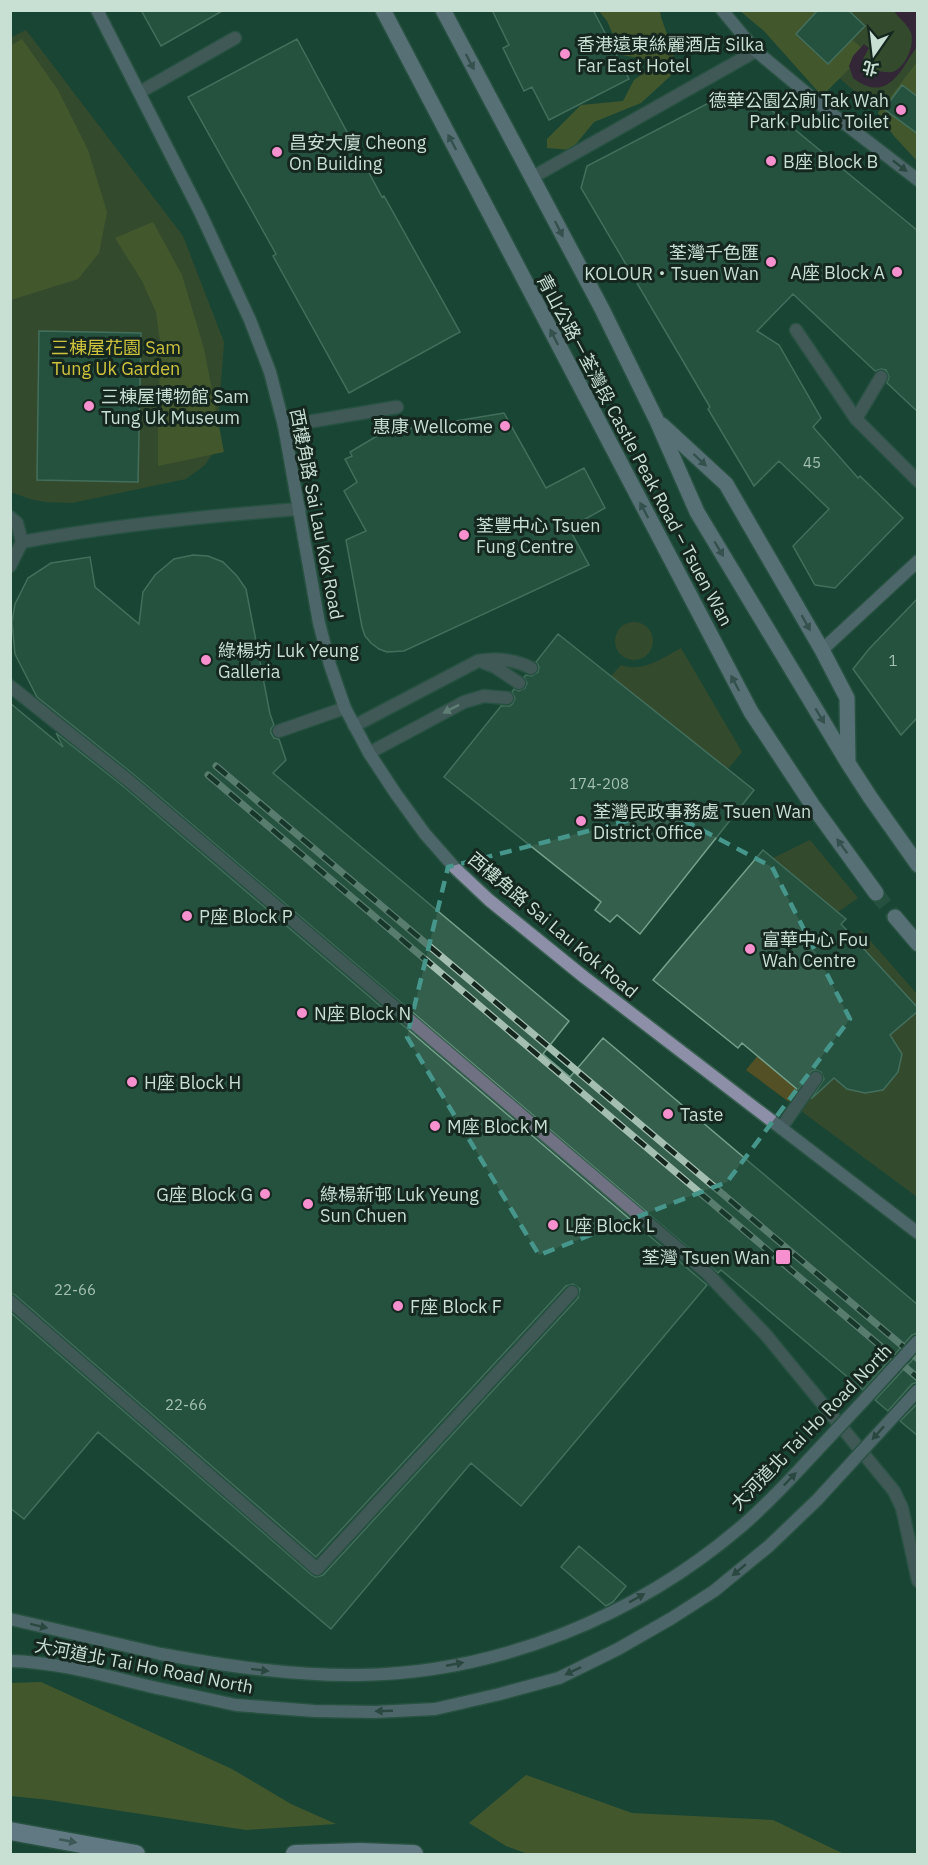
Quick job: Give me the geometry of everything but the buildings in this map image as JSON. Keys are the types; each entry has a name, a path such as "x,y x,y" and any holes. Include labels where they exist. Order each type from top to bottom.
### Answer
{"highway":[{"path":"10,1831 136,1854"},
{"path":"295,1854 360,1852 414,1854"}],"main road":[{"name":"西樓角路 Sai Lau Kok Road","path":"97,10 200,212 250,320 270,372 284,426 319,623 330,665 354,726 396,794 425,834 455,868 489,900 584,977 918,1233"},
{"name":"青山公路－荃灣段 Castle Peak Road – Tsuen Wan","path":"383,10 750,712 813,806 876,893"},
{"name":"青山公路－荃灣段 Castle Peak Road – Tsuen Wan","path":"443,10 602,309 657,421 697,512 848,763 918,865"},
{"path":"722,10 756,51 827,110 918,180"},
{"path":"657,421 726,484 822,650 847,698 848,763"},
{"path":"822,650 918,561"},
{"path":"895,917 918,944"},
{"name":"大河道北 Tai Ho Road North","path":"10,1619 161,1654 224,1666 271,1671 361,1675 410,1671 476,1660 518,1649 562,1635 596,1620 663,1584 734,1533 768,1502 918,1341"},
{"name":"大河道北 Tai Ho Road North","path":"10,1661 75,1669 236,1705 315,1711 375,1712 435,1709 559,1678 618,1649 714,1591 769,1546 816,1500 918,1390"}],"street":[{"path":"140,92 235,38"},
{"path":"531,178 756,51"},
{"path":"796,330 856,419 918,481"},
{"path":"856,419 881,377"},
{"path":"284,426 397,407"},
{"path":"22,542 122,526 216,515 300,509"},
{"path":"10,517 17,523 22,542 10,566"},
{"path":"354,726 478,661 501,659 520,662 531,668"},
{"path":"478,661 495,667 519,683"},
{"path":"10,686 137,788 707,1273 766,1335 894,1491 913,1538 918,1581"},
{"path":"369,753 464,702 484,696 507,698"},
{"path":"279,731 345,708"},
{"path":"781,1128 816,1078"},
{"path":"10,1301 317,1569 572,1292"}],"highlighted area":[{"path":"666,811 772,867 850,1019 727,1182 539,1255 407,1037 448,867"}],"green space":[{"path":"768,11 917,11 917,142 846,84"},
{"name":"三棟屋花園 Sam Tung Uk Garden","path":"26,30 183,236 224,342 216,449 205,465 186,479 72,503 45,502 11,492 10,38"},
{"path":"634,622 648,627 653,641 648,655 634,660 620,655 615,641 620,627"},
{"path":"681,648 742,752 728,769 611,676 621,665 645,666"},
{"path":"810,840 858,898 838,912 773,858"},
{"path":"861,930 917,994 917,1197 746,1070"}],"shaded area":[{"path":"599,11 660,11 677,70 641,103 594,122 571,150 547,148 547,139 581,105 623,101 634,80 660,62 622,55 607,21"},
{"path":"740,11 820,11 866,52 822,96 764,31"},
{"path":"894,11 917,11 918,44 891,82 878,87 862,84 853,78 849,66 853,56 864,44 869,48 863,59 873,70 892,72 897,70 908,56 912,44 911,33"},
{"path":"22,39 58,90 88,150 107,212 99,253 78,279 11,300 10,46"},
{"path":"917,62 917,161 894,136 878,113"},
{"path":"153,222 182,275 204,349 224,452 158,466 161,348 156,312 142,281 115,238"},
{"path":"41,1682 232,1769 291,1804 336,1824 246,1830 11,1796 11,1683"},
{"path":"526,1775 632,1813 773,1820 844,1854 528,1854 506,1846 469,1823"}],"tunnel":[{"path":"876,893 895,917"}],"railway":[{"path":"216,766 918,1359"},
{"path":"208,775 918,1378"}],"place":[{"name":"香港遠東絲麗酒店 Silka Far East Hotel","path":"565,54"},
{"name":"德華公園公廁 Tak Wah Park Public Toilet","path":"901,110"},
{"name":"昌安大廈 Cheong On Building","path":"277,152"},
{"name":"B座 Block B","path":"771,161"},
{"name":"荃灣千色匯 KOLOUR‧Tsuen Wan","path":"771,262"},
{"name":"A座 Block A","path":"897,272"},
{"name":"三棟屋博物館 Sam Tung Uk Museum","path":"89,406"},
{"name":"惠康 Wellcome","path":"505,426"},
{"name":"荃豐中心 Tsuen Fung Centre","path":"464,535"},
{"name":"綠楊坊 Luk Yeung Galleria","path":"206,660"},
{"name":"荃灣民政事務處 Tsuen Wan District Office","path":"581,821"},
{"name":"P座 Block P","path":"187,916"},
{"name":"富華中心 Fou Wah Centre","path":"750,949"},
{"name":"N座 Block N","path":"302,1013"},
{"name":"H座 Block H","path":"132,1082"},
{"name":"Taste","path":"668,1114"},
{"name":"M座 Block M","path":"435,1126"},
{"name":"G座 Block G","path":"265,1194"},
{"name":"綠楊新邨 Luk Yeung Sun Chuen","path":"308,1204"},
{"name":"L座 Block L","path":"553,1225"},
{"name":"荃灣 Tsuen Wan","path":"783,1257"},
{"name":"F座 Block F","path":"398,1306"}]}
